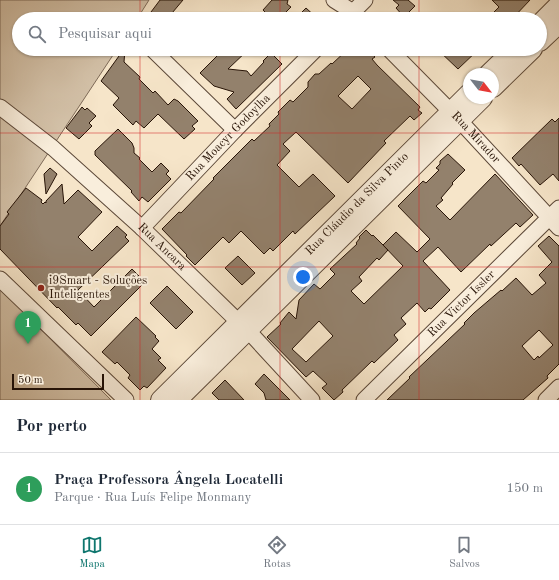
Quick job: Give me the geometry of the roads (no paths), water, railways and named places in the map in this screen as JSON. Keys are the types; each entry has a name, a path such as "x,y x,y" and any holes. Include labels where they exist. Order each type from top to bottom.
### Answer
{"street":[{"path":"334,0 347,12"},
{"path":"357,12 365,0"},
{"path":"547,16 559,4"},
{"path":"547,35 559,24"},
{"path":"159,56 235,130"},
{"name":"Rua Moacyr Godoylha","path":"142,228 235,130 309,56"},
{"name":"Rua Mirador","path":"396,56 556,218"},
{"path":"494,68 507,56"},
{"path":"499,82 526,56"},
{"name":"Rua Cláudio da Silva Pinto","path":"455,116 463,103"},
{"name":"Rua Cláudio da Silva Pinto","path":"160,400 242,326 455,116 474,104"},
{"name":"Rua Ancara","path":"0,106 53,148 142,228 242,326 312,400"},
{"name":"Rua Victor Issler","path":"364,400 556,218"},
{"path":"0,278 126,400"},
{"name":"Rua Cláudio da Silva Pinto","path":"178,400 242,326"},
{"path":"546,400 559,387"}],"place":[{"name":"i9Smart - Soluções Inteligentes","path":"41,288"},
{"name":"Praça Professora Ângela Locatelli","path":"28,344"}]}
